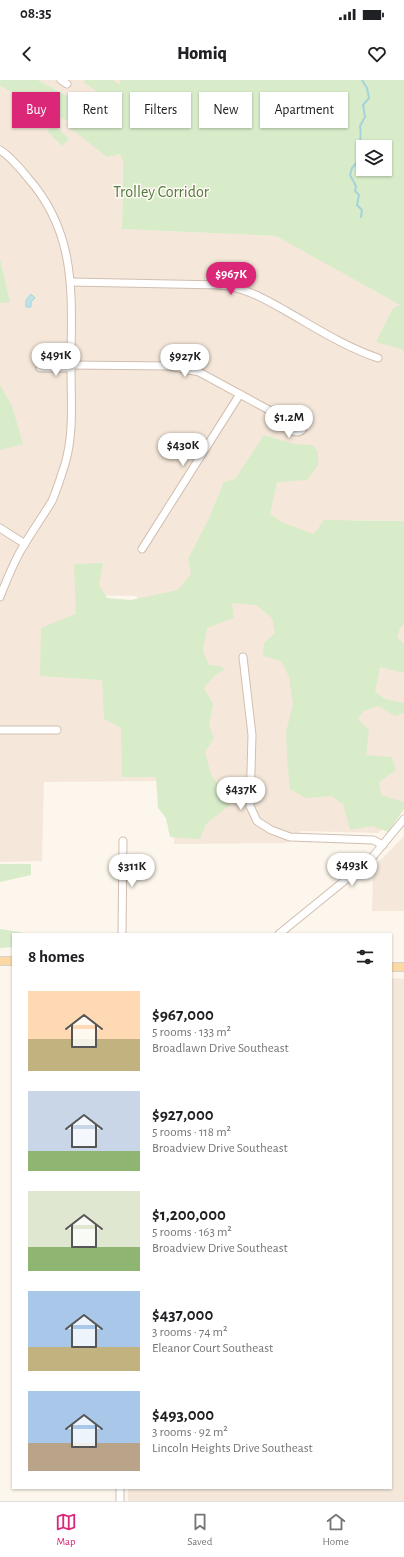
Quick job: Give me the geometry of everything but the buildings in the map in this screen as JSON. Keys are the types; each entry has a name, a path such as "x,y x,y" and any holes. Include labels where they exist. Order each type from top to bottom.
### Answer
{"main road":[{"path":"0,961 12,961"},
{"path":"392,967 404,967"}],"street":[{"path":"60,80 67,84"},
{"path":"0,150 19,167 35,185 46,202 64,240 71,282 70,426 66,461 52,500 25,544 8,576 0,597"},
{"path":"71,282 221,285 236,287 260,297 359,352 378,358"},
{"path":"40,368 71,366 169,366 183,368 199,372 291,422"},
{"path":"142,549 240,394"},
{"path":"0,528 25,544"},
{"path":"243,657 252,735 250,806 257,821 271,830 290,837 373,840 383,845"},
{"path":"0,730 57,730"},
{"path":"280,933 370,860 404,819"},
{"path":"122,933 123,841"},
{"path":"120,1489 120,1501"}],"shaded area":[{"path":"38,80 121,80 121,92 68,92 68,96"},
{"path":"0,86 12,92 12,128 60,128 60,117 68,121 68,128 81,128 123,150 122,229 277,236 404,307 404,521 350,520 404,604 404,807 396,819 378,833 301,831 287,843 174,844 175,781 44,782 42,861 0,862","holes":["79,595 137,596 138,671"]},
{"path":"404,836 404,911 372,911 373,868"},
{"path":"392,978 404,979 404,1501 128,1501 128,1489 392,1489"}],"green space":[{"path":"0,80 38,80 68,96 68,121 60,117 60,92 12,92 0,86"},
{"name":"Trolley Corridor","path":"85,80 113,80 119,85 121,80 404,80 404,352 401,349 376,342 393,308 400,305 276,236 122,229 123,161 120,154 107,157 70,128 122,128 122,92 98,92 83,82"},
{"path":"50,128 58,128 69,139 62,146 47,131"},
{"path":"0,259 10,302 0,303"},
{"path":"0,385 12,406 23,444 0,450"},
{"path":"264,435 294,444 312,445 318,451 318,465 307,480 277,482 270,514 281,522 314,534 324,520 404,521 404,624 400,628 397,638 404,643 404,673 380,667 375,692 385,699 404,703 404,713 395,716 378,706 364,711 358,719 369,730 366,755 392,757 396,770 379,782 381,795 404,802 404,809 388,832 372,826 350,830 343,804 331,796 306,798 290,789 286,732 293,704 289,677 281,661 263,656 264,643 275,633 272,618 256,605 232,603 234,618 207,628 203,651 209,665 221,666 224,670 214,676 204,688 213,704 209,725 214,738 205,752 211,775 225,793 230,805 206,824 200,839 170,837 166,818 158,808 156,777 122,777 121,728 104,719 102,680 40,676 41,628 76,614 74,564 103,563 99,585 107,598 131,600 178,590 191,574 188,559 208,520 224,482 235,479"},
{"path":"0,864 31,864 31,875 0,882"},
{"path":"0,929 20,932 12,933 12,947 0,948"}],"water":[{"path":"31,294 35,298 31,302 31,307 26,307 26,300"}],"waterway":[{"path":"361,217 362,210 357,205 359,195 355,191 356,186 350,175 352,168 359,160 361,139 360,126 365,117 363,105 369,98 367,88 362,80"}]}
